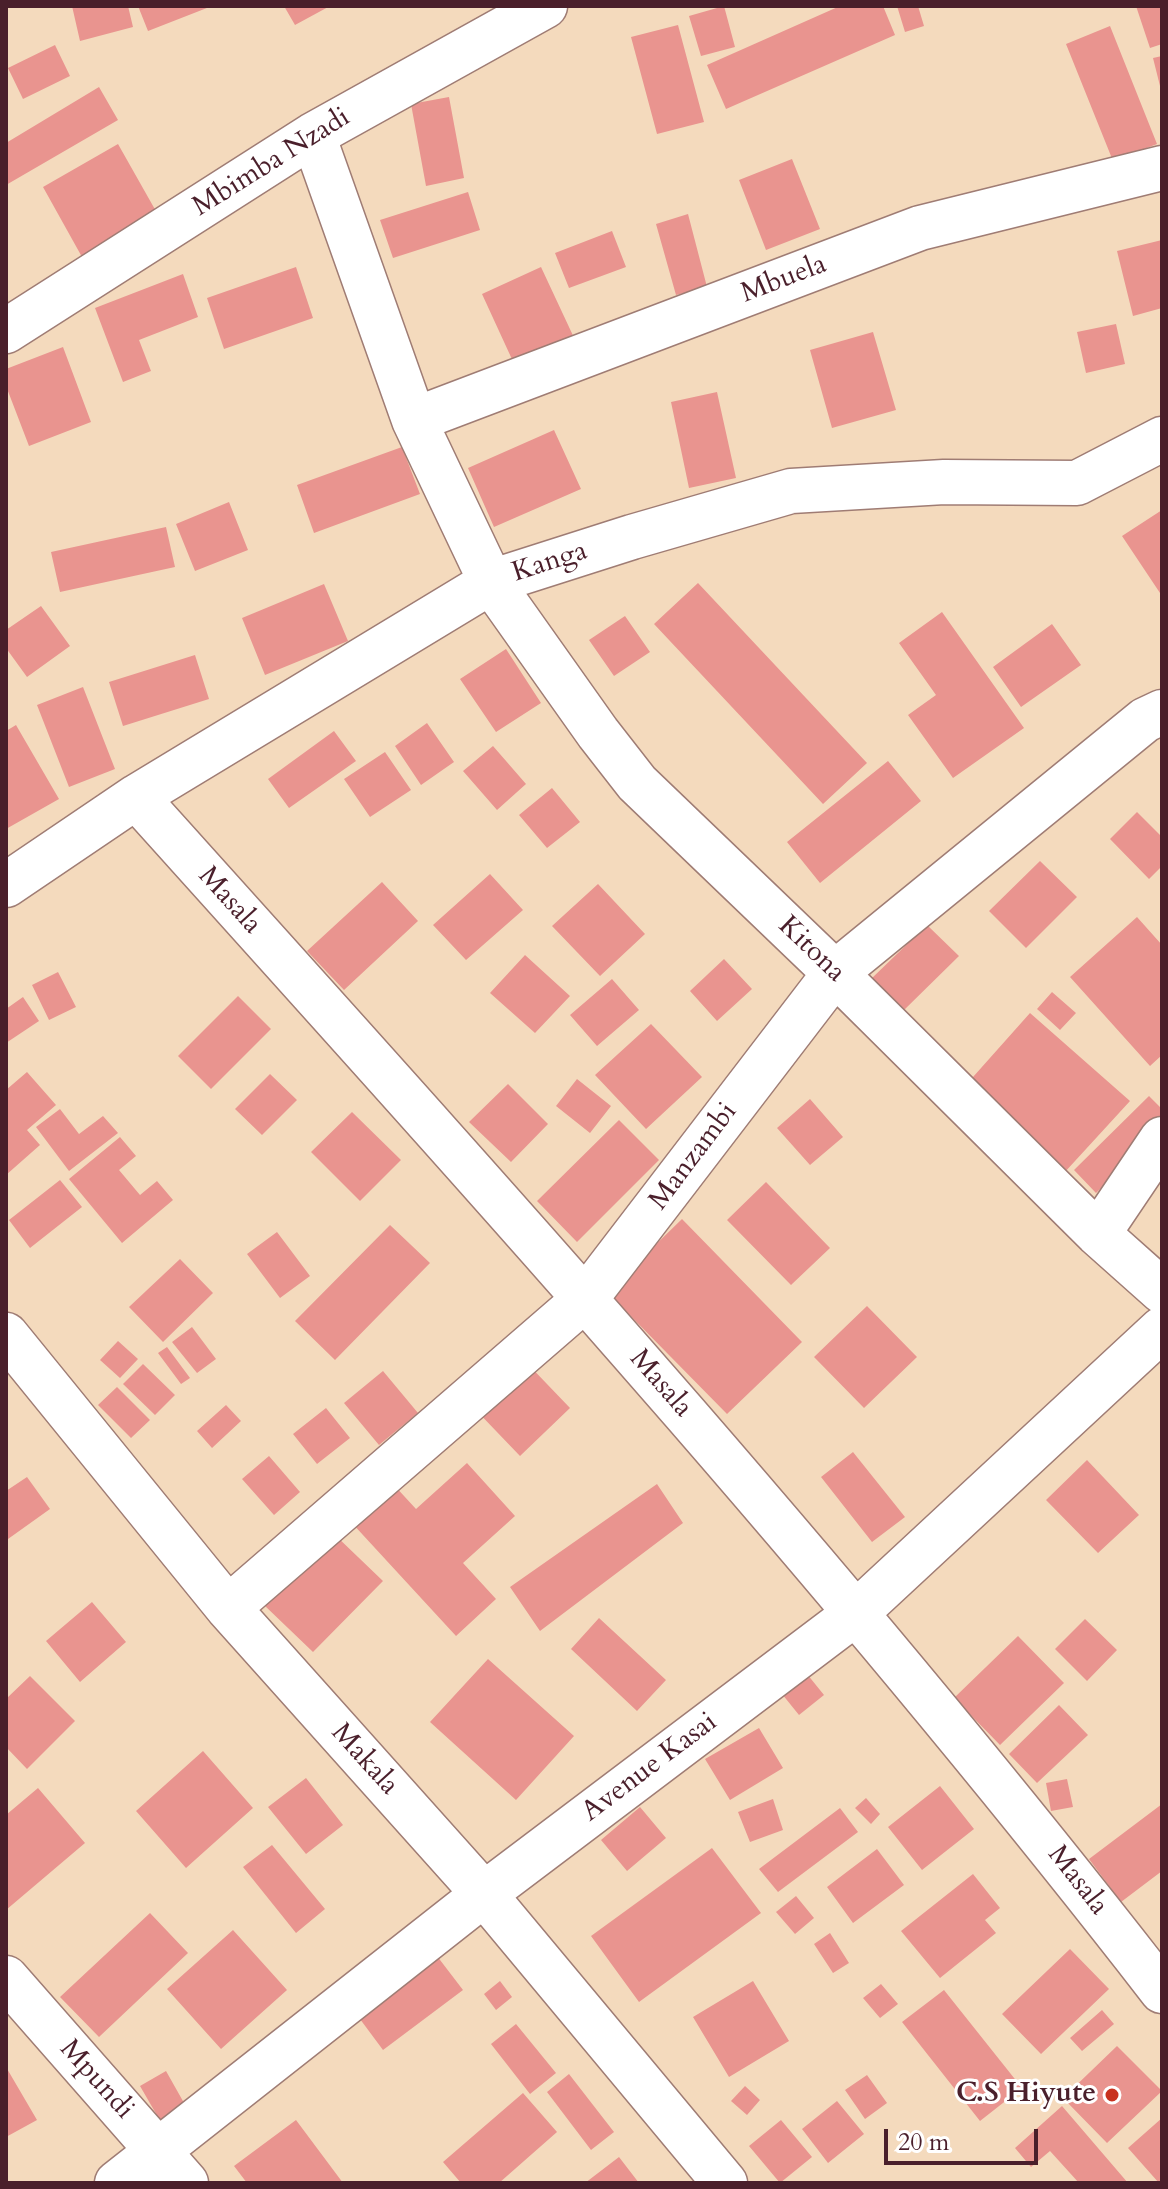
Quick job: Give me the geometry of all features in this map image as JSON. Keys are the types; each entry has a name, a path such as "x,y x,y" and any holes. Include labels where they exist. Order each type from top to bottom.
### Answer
{"street":[{"name":"Mbimba Nzadi","path":"6,331 313,135 545,6"},
{"name":"Kitona","path":"313,135 414,420 491,582 598,733 637,783 835,973 1098,1234 1162,1291"},
{"name":"Mbuela","path":"414,420 920,228 1162,168"},
{"name":"Kanga","path":"6,885 136,797 491,582 791,491 944,482 1077,483 1162,439"},
{"name":"Manzambi","path":"228,1608 586,1298 835,973 1145,720 1162,712"},
{"name":"Masala","path":"136,797 586,1298 1040,1833 1162,1991"},
{"path":"1098,1234 1162,1139"},
{"name":"Avenue Kasai","path":"117,2183 484,1894 856,1613 1162,1329"},
{"name":"Makala","path":"6,1335 228,1608 484,1894 725,2183"},
{"name":"Mpundi","path":"6,1978 186,2183"}],"building":[{"path":"72,6 128,6 133,27 80,41"},
{"path":"138,6 212,6 148,31"},
{"path":"284,6 330,6 295,25"},
{"path":"724,6 735,47 701,56 689,16"},
{"path":"840,6 883,6 895,35 726,109 707,65"},
{"path":"897,6 918,6 924,26 905,32"},
{"path":"1136,6 1162,6 1162,44 1150,48"},
{"path":"678,25 704,122 657,134 631,37"},
{"path":"1110,26 1157,144 1113,161 1066,44"},
{"path":"55,45 70,76 23,99 8,68"},
{"path":"1162,56 1162,89 1161,90 1153,58"},
{"path":"99,87 118,120 6,185 6,143"},
{"path":"449,97 464,178 426,186 411,104"},
{"path":"118,144 157,213 82,257 43,187"},
{"path":"792,159 820,229 766,250 739,180"},
{"path":"468,192 480,230 393,258 380,220"},
{"path":"688,214 707,287 676,295 656,224"},
{"path":"612,231 626,267 569,288 555,253"},
{"path":"1162,240 1162,308 1133,316 1117,251"},
{"path":"296,267 313,318 224,349 207,298"},
{"path":"541,267 576,342 516,368 482,294"},
{"path":"183,274 198,317 139,340 151,371 123,382 95,308"},
{"path":"1116,324 1125,364 1086,373 1077,332"},
{"path":"873,332 896,410 832,428 810,350"},
{"path":"63,347 91,422 29,446 6,386 6,369"},
{"path":"717,392 736,478 689,488 671,402"},
{"path":"554,430 581,489 494,527 468,468"},
{"path":"402,447 420,494 314,533 297,485"},
{"path":"229,502 248,550 195,571 176,524"},
{"path":"1162,510 1162,596 1122,536"},
{"path":"166,527 175,567 60,592 51,552"},
{"path":"698,583 867,763 823,804 654,624"},
{"path":"324,584 348,641 265,675 242,618"},
{"path":"41,606 70,646 27,677 6,648 6,630"},
{"path":"942,612 1024,728 953,778 908,715 936,695 899,643"},
{"path":"625,616 650,652 614,676 589,640"},
{"path":"1052,624 1081,665 1021,707 993,667"},
{"path":"506,649 541,703 496,732 460,679"},
{"path":"195,655 209,699 123,726 109,682"},
{"path":"83,687 115,769 69,787 37,705"},
{"path":"427,723 454,762 421,785 395,746"},
{"path":"16,725 59,799 6,829 6,731"},
{"path":"334,731 356,761 289,808 268,779"},
{"path":"493,746 526,784 497,810 463,771"},
{"path":"385,752 411,790 370,817 344,779"},
{"path":"888,761 921,801 820,883 787,842"},
{"path":"552,788 580,822 547,848 519,815"},
{"path":"1137,812 1162,837 1162,866 1149,879 1110,839"},
{"path":"1040,861 1077,897 1026,948 989,911"},
{"path":"490,874 523,910 466,960 433,925"},
{"path":"382,882 418,921 344,990 307,951"},
{"path":"598,884 645,934 600,976 552,926"},
{"path":"1137,917 1162,945 1162,1055 1150,1066 1070,977"},
{"path":"927,925 959,956 902,1012 871,979"},
{"path":"525,955 570,996 535,1033 490,993"},
{"path":"724,959 752,989 717,1021 690,991"},
{"path":"58,972 76,1007 49,1020 32,985"},
{"path":"612,979 639,1010 597,1046 570,1015"},
{"path":"1052,992 1076,1013 1060,1030 1037,1009"},
{"path":"238,996 271,1029 211,1089 178,1056"},
{"path":"23,997 39,1021 6,1043 6,1009"},
{"path":"1030,1013 1130,1101 1064,1173 965,1086"},
{"path":"651,1024 702,1077 646,1129 595,1075"},
{"path":"27,1072 56,1105 27,1130 40,1145 6,1175 6,1090"},
{"path":"270,1074 297,1100 262,1135 235,1109"},
{"path":"577,1079 611,1106 590,1133 556,1106"},
{"path":"508,1084 548,1124 511,1162 469,1122"},
{"path":"1149,1096 1162,1109 1162,1129 1096,1193 1074,1170"},
{"path":"810,1099 843,1137 810,1165 777,1128"},
{"path":"60,1109 79,1134 103,1116 118,1133 69,1171 36,1127"},
{"path":"352,1112 401,1160 360,1201 311,1152"},
{"path":"619,1120 659,1160 577,1242 537,1201"},
{"path":"120,1137 136,1156 119,1170 140,1195 157,1181 173,1200 122,1243 69,1179"},
{"path":"60,1180 82,1207 30,1248 9,1220"},
{"path":"766,1182 830,1248 791,1285 727,1220"},
{"path":"682,1219 802,1342 727,1414 607,1292"},
{"path":"390,1225 430,1263 335,1360 295,1321"},
{"path":"277,1232 310,1276 280,1298 247,1254"},
{"path":"180,1259 213,1293 163,1342 129,1307"},
{"path":"867,1306 917,1357 864,1408 814,1357"},
{"path":"192,1327 216,1359 197,1373 172,1342"},
{"path":"118,1341 138,1359 120,1378 100,1360"},
{"path":"167,1347 190,1378 181,1384 158,1353"},
{"path":"523,1359 570,1408 520,1456 473,1407"},
{"path":"143,1364 175,1395 155,1415 123,1384"},
{"path":"383,1371 418,1413 379,1445 344,1403"},
{"path":"117,1387 150,1420 131,1438 98,1405"},
{"path":"226,1405 241,1421 212,1448 197,1431"},
{"path":"326,1408 350,1438 317,1464 293,1434"},
{"path":"853,1452 905,1517 872,1542 821,1477"},
{"path":"269,1456 300,1492 274,1515 242,1479"},
{"path":"1087,1460 1139,1515 1098,1553 1046,1500"},
{"path":"467,1463 515,1516 463,1563 496,1599 456,1636 351,1522 393,1484 416,1509"},
{"path":"27,1477 50,1509 8,1539 6,1491"},
{"path":"657,1484 683,1523 540,1631 510,1587"},
{"path":"333,1533 383,1581 313,1652 264,1605"},
{"path":"92,1602 126,1642 80,1682 46,1641"},
{"path":"599,1618 666,1680 637,1711 571,1649"},
{"path":"1085,1619 1117,1650 1087,1681 1055,1649"},
{"path":"1018,1636 1064,1683 1000,1745 954,1698"},
{"path":"488,1659 574,1736 516,1800 430,1722"},
{"path":"807,1674 824,1695 799,1715 782,1694"},
{"path":"30,1676 75,1721 27,1769 6,1747 6,1699"},
{"path":"1059,1705 1088,1735 1037,1783 1009,1754"},
{"path":"759,1728 783,1768 730,1800 705,1759"},
{"path":"203,1751 253,1808 186,1868 136,1811"},
{"path":"306,1778 343,1825 306,1854 268,1807"},
{"path":"1067,1779 1073,1807 1051,1811 1046,1783"},
{"path":"940,1786 974,1829 922,1870 888,1827"},
{"path":"38,1788 85,1843 6,1910 6,1815"},
{"path":"866,1798 880,1814 871,1824 855,1808"},
{"path":"773,1799 783,1830 750,1842 738,1812"},
{"path":"1162,1804 1162,1871 1121,1902 1089,1859"},
{"path":"640,1807 666,1838 627,1871 601,1840"},
{"path":"840,1808 858,1832 778,1892 759,1869"},
{"path":"272,1845 325,1909 296,1933 243,1867"},
{"path":"712,1848 761,1913 639,2002 591,1936"},
{"path":"877,1849 904,1885 853,1923 827,1887"},
{"path":"973,1874 1000,1908 985,1920 996,1933 940,1978 901,1931"},
{"path":"796,1896 814,1918 795,1934 776,1912"},
{"path":"150,1913 188,1953 99,2037 60,1997"},
{"path":"233,1930 287,1990 221,2049 167,1989"},
{"path":"830,1933 849,1963 833,1973 814,1944"},
{"path":"1070,1949 1109,1989 1041,2054 1002,2014"},
{"path":"437,1956 463,1990 383,2050 357,2015"},
{"path":"500,1981 512,1997 496,2010 484,1994"},
{"path":"753,1981 789,2041 729,2077 693,2017"},
{"path":"881,1984 898,2004 880,2018 863,1998"},
{"path":"944,1990 1022,2088 980,2121 902,2022"},
{"path":"1102,2010 1114,2024 1082,2051 1070,2038"},
{"path":"516,2024 556,2073 530,2094 491,2044"},
{"name":"C.S Hiyute","path":"1117,2046 1162,2091 1107,2143 1063,2098"},
{"path":"6,2067 37,2120 6,2137"},
{"path":"166,2071 188,2110 162,2124 140,2086"},
{"path":"569,2074 614,2132 591,2150 547,2092"},
{"path":"867,2075 887,2103 865,2119 845,2090"},
{"path":"745,2086 760,2100 747,2115 731,2101"},
{"path":"523,2093 557,2132 499,2183 461,2183 443,2162"},
{"path":"837,2101 864,2134 828,2163 802,2129"},
{"path":"1062,2106 1128,2183 1079,2183 1050,2151 1031,2167 1015,2148"},
{"path":"1162,2118 1162,2183 1159,2183 1128,2148"},
{"path":"296,2120 343,2183 247,2183 234,2166"},
{"path":"781,2120 812,2157 780,2183 749,2146"},
{"path":"619,2157 639,2183 585,2183"}],"place":[{"name":"C.S Hiyute","path":"1112,2095"}]}
